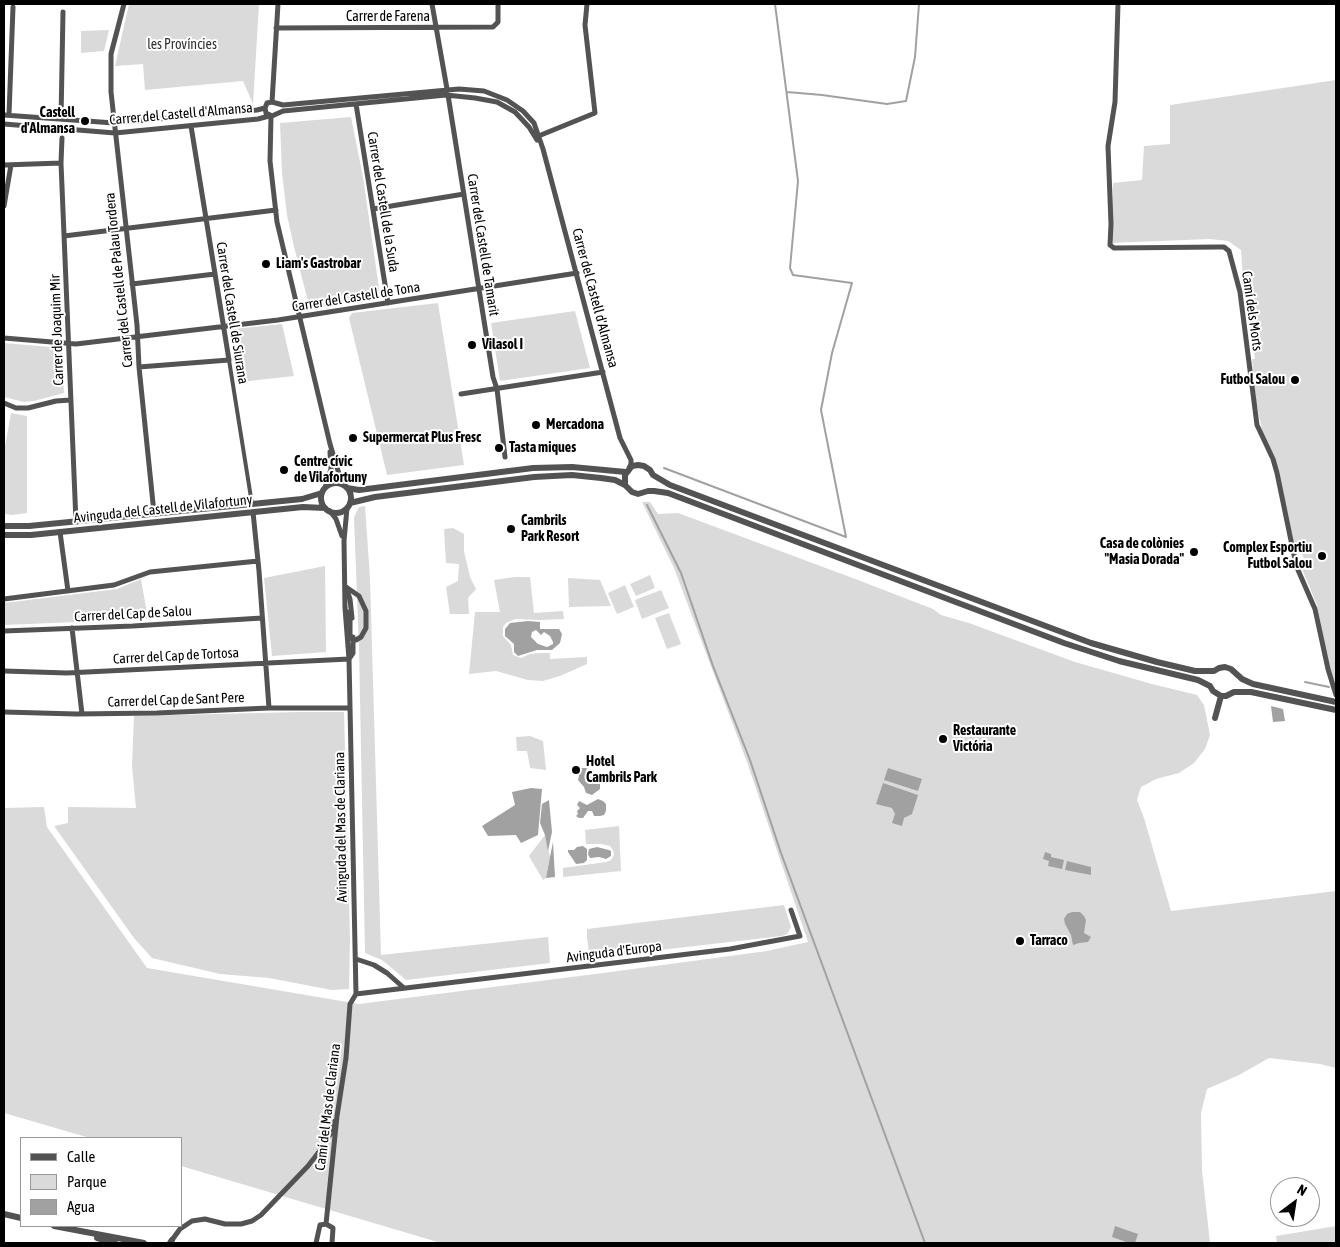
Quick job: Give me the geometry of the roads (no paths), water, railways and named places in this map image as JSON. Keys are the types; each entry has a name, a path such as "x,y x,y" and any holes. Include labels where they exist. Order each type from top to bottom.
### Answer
{"street":[{"name":"Carrer del Castell de Palau Tordera","path":"124,4 110,64 114,123 127,228 154,513"},
{"path":"270,116 277,114 279,109 275,103 278,4"},
{"name":"Carrer del Castell de Tamarit","path":"432,4 448,92 493,377 497,389 504,457"},
{"name":"Carrer de Farena","path":"276,28 493,27 498,22 498,4"},
{"path":"537,137 595,113 585,26 587,4"},
{"name":"Camí dels Morts","path":"1118,4 1115,102 1108,146 1110,245 1114,248 1219,247 1227,248 1229,251 1240,292 1257,425 1277,474 1298,570 1315,608 1328,669 1336,695"},
{"path":"6,115 13,7"},
{"path":"61,119 63,12"},
{"name":"Carrer del Castell d'Almansa","path":"275,103 484,91 507,100 523,111 534,123 537,137 543,149 620,438 628,452 631,464 628,470"},
{"name":"Carrer del Castell d'Almansa","path":"277,114 283,111 448,92"},
{"path":"270,116 265,112 265,108 267,103 275,103"},
{"name":"Carrer del Castell de la Suda","path":"356,104 388,303"},
{"name":"Carrer del Castell d'Almansa","path":"6,115 114,123 265,108"},
{"path":"270,116 270,161 277,222 330,444 339,474 351,495 348,506"},
{"name":"Carrer del Castell d'Almansa","path":"4,124 115,133 258,119 270,116"},
{"name":"Carrer del Castell de Siurana","path":"191,126 252,504"},
{"name":"Carrer de Joaquim Mir","path":"62,138 61,163 76,522"},
{"path":"4,165 61,163"},
{"path":"4,206 11,165"},
{"path":"373,209 464,194"},
{"path":"64,236 276,210"},
{"name":"Carrer del Castell de Tona","path":"4,338 68,343 223,327 299,317 577,273"},
{"path":"132,284 215,274"},
{"path":"139,367 229,360"},
{"path":"461,394 603,372"},
{"path":"4,403 16,408 28,408 56,401 71,400"},
{"path":"330,444 331,470 323,491 322,503 327,510 339,513 348,506 375,496 534,476 572,475 615,480 625,485 629,490 642,494 648,491 652,485 653,475"},
{"name":"Carrer del Castell d'Almansa","path":"628,452 644,466"},
{"path":"625,485 624,478 628,470 635,465 644,466 653,475 670,485 1064,634 1157,662 1195,671 1214,671 1225,667 1234,671 1237,676 1238,684 1234,692"},
{"path":"323,491 334,483 359,490 533,468 572,467 628,470"},
{"name":"Avinguda del Castell de Vilafortuny","path":"4,526 76,522 252,504 302,498 323,491"},
{"path":"648,491 668,493 1064,643 1119,661 1198,680 1210,686"},
{"name":"Avinguda del Castell de Vilafortuny","path":"4,535 31,535 313,506 327,510"},
{"name":"Avinguda del Mas de Clariana","path":"348,506 344,541 345,608 349,660 356,994"},
{"name":"Avinguda del Mas de Clariana","path":"327,510 340,526 344,541"},
{"path":"253,512 268,708"},
{"path":"60,532 68,591"},
{"path":"4,599 114,585 150,572 258,562"},
{"name":"Avinguda del Mas de Clariana","path":"346,587 358,596 366,611 366,628 361,637 356,640 353,639"},
{"name":"Avinguda del Mas de Clariana","path":"346,587 350,599 353,639 353,653 349,660"},
{"name":"Avinguda del Mas de Clariana","path":"345,608 350,617 350,638 353,639"},
{"name":"Carrer del Cap de Salou","path":"4,631 262,618"},
{"path":"72,628 82,714"},
{"name":"Carrer del Cap de Tortosa","path":"4,671 77,672 349,660"},
{"path":"1214,671 1209,679 1210,686 1213,691 1221,696 1234,692 1255,692 1336,710"},
{"path":"1237,676 1254,684 1336,702"},
{"path":"1215,718 1221,696"},
{"name":"Carrer del Cap de Sant Pere","path":"4,712 82,714 268,708 350,708"},
{"name":"Avinguda d'Europa","path":"356,994 730,949 800,936 791,910"},
{"path":"356,959 374,965 404,988"},
{"path":"382,991 392,982 391,977"},
{"name":"Camí del Mas de Clariana","path":"326,1224 346,1058 350,1004 356,994"},
{"path":"171,1242 180,1229 192,1221 205,1219 225,1224 241,1224 252,1221 261,1215 322,1148 331,1133 335,1118 338,1116"},
{"path":"4,1214 20,1218"},
{"path":"316,1243 320,1225 326,1224 333,1228 332,1243"},
{"path":"59,1227 144,1243"},
{"path":"82,1232 112,1243 117,1240 130,1243"}],"water":[{"path":"540,622 540,629 559,629 562,634 560,643 552,650 537,650 518,656 514,652 514,644 505,636 505,629 510,623","holes":["536,630 541,635 544,632 550,636 553,644 547,647 538,644 531,637 532,632"]},
{"path":"1271,706 1283,709 1285,721 1273,722"},
{"path":"580,768 587,768 586,771 592,777 600,780 600,789 592,795 586,793 578,780 577,772"},
{"path":"888,768 922,779 918,791 884,780"},
{"path":"883,783 918,795 912,814 904,818 902,826 892,823 895,814 892,808 876,804"},
{"path":"531,788 542,789 538,835 521,843 516,835 488,836 482,826 515,805 512,792"},
{"path":"598,799 606,804 604,815 594,816 592,811 588,811 583,818 576,816 580,808 577,805 579,801 587,805"},
{"path":"549,800 552,832 548,851 545,835 540,823 542,804"},
{"path":"553,842 555,877 546,878 550,857"},
{"path":"583,846 587,849 587,860 584,863 576,864 568,850 574,850 577,847"},
{"path":"597,847 611,851 611,856 606,859 599,857 590,858 588,854 589,849"},
{"path":"1045,852 1051,854 1051,857 1064,860 1062,869 1048,866 1049,861 1043,859"},
{"path":"1067,861 1091,867 1091,875 1065,870"},
{"path":"1080,912 1084,916 1086,920 1084,933 1091,937 1088,942 1073,945 1064,919 1067,914"},
{"path":"1115,1226 1138,1234 1135,1243 1129,1243 1112,1237"}],"waterway":[{"path":"664,468 846,537 821,410 832,353 852,283 793,275 790,268 798,181 775,4"},
{"path":"787,92 887,104 906,101 915,57 919,4"},
{"path":"647,505 681,573 713,666 750,760 781,853 925,1243"},
{"path":"1305,682 1329,687"}],"place":[{"name":"Castell d'Almansa","path":"85,121"},
{"name":"Liam's Gastrobar","path":"266,264"},
{"name":"Vilasol I","path":"472,345"},
{"name":"Futbol Salou","path":"1295,380"},
{"name":"Mercadona","path":"536,425"},
{"name":"Supermercat Plus Fresc","path":"353,438"},
{"name":"Tasta miques","path":"499,448"},
{"name":"Centre cívic de Vilafortuny","path":"284,470"},
{"name":"Cambrils Park Resort","path":"511,529"},
{"name":"Casa de colònies \"Masia Dorada\"","path":"1194,552"},
{"name":"Complex Esportiu Futbol Salou","path":"1322,556"},
{"name":"Restaurante Victória","path":"943,739"},
{"name":"Hotel Cambrils Park","path":"576,770"},
{"name":"Tarraco","path":"1020,941"}],"park label":[{"name":"les Províncies","path":"182,45"}]}
